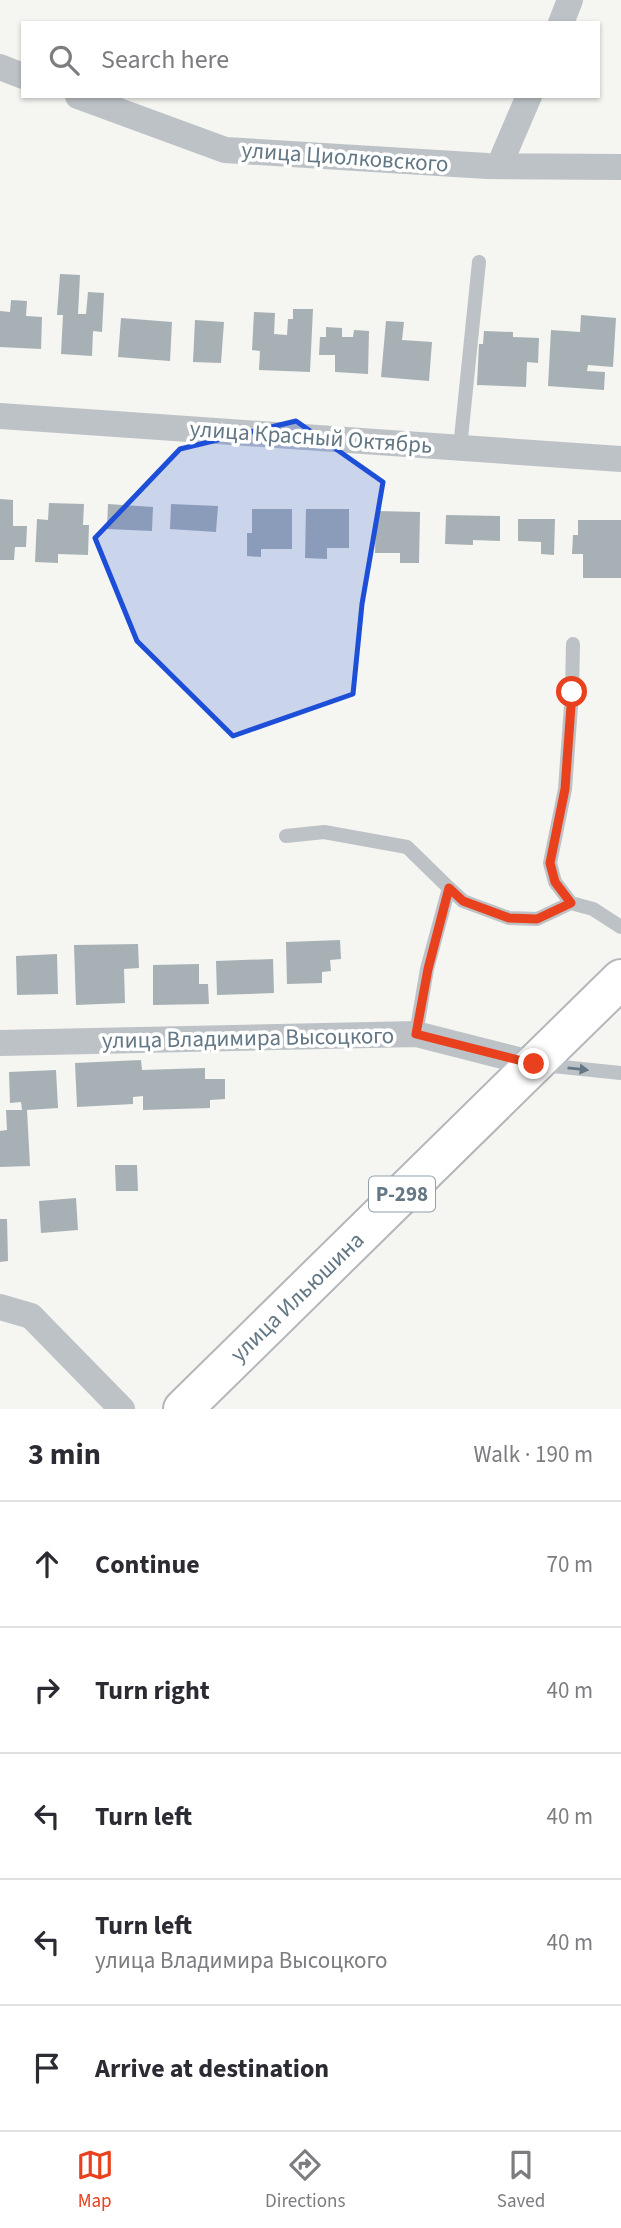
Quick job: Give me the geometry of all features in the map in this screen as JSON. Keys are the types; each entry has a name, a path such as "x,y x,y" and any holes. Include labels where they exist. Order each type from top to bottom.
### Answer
{"highway":[{"name":"улица Ильюшина","path":"183,1409 621,979"}],"street":[{"path":"562,21 570,0"},
{"path":"0,67 21,75"},
{"name":"улица Циолковского","path":"83,98 225,150 499,166 621,167"},
{"path":"499,166 528,98"},
{"name":"улица Красный Октябрь","path":"0,416 621,459"},
{"name":"улица Владимира Высоцкого","path":"0,1043 416,1034 534,1064"},
{"path":"0,1307 31,1316 122,1409"}],"lane":[{"path":"460,448 479,262"},
{"path":"573,644 565,789 550,863 555,882 571,903 593,909 621,928"},
{"path":"286,836 324,832 407,847 463,901 509,918 537,919 571,903"},
{"path":"416,1034 428,969 449,888"},
{"path":"534,1064 621,1073"}],"highlighted area":[{"path":"296,421 383,482 362,604 353,694 233,736 137,641 95,538 180,449"}],"building":[{"path":"60,274 80,275 78,314 86,314 88,292 104,293 102,332 93,331 92,356 61,354 63,315 57,315"},
{"path":"11,300 27,301 26,316 42,317 41,349 0,347 0,311 10,312"},
{"path":"293,309 313,309 310,372 259,370 260,351 252,350 254,312 275,313 274,334 287,335 288,319 293,319"},
{"path":"581,315 616,318 613,367 588,365 587,371 605,372 604,390 548,386 551,330 580,332"},
{"path":"121,318 172,322 170,361 118,357"},
{"path":"195,320 224,322 221,363 193,362"},
{"path":"386,321 404,322 402,340 432,342 429,381 381,377"},
{"path":"326,327 342,328 342,337 353,337 354,330 369,331 368,374 335,372 335,355 319,355 320,337 326,337"},
{"path":"484,331 513,332 513,337 539,338 538,363 527,362 526,387 477,385 479,344 483,344"},
{"path":"0,499 13,500 13,526 27,526 26,547 15,547 14,560 0,560"},
{"path":"49,503 84,504 83,525 89,525 88,555 58,554 58,563 35,562 37,519 48,520"},
{"path":"108,504 153,507 152,531 107,529"},
{"path":"171,504 218,506 216,532 170,529"},
{"path":"252,509 292,509 292,549 261,549 261,557 247,556 247,533 252,533"},
{"path":"306,509 349,509 349,548 327,548 327,559 305,558"},
{"path":"376,511 420,512 419,563 400,563 400,553 375,553"},
{"path":"446,515 500,516 500,541 473,540 473,545 445,544"},
{"path":"518,519 555,519 554,555 541,554 541,542 518,541"},
{"path":"578,520 621,520 621,578 583,578 583,554 572,554 573,535 578,535"},
{"path":"340,940 341,959 330,960 331,971 322,972 322,983 287,984 286,942"},
{"path":"138,944 139,968 124,969 125,1003 76,1005 74,945"},
{"path":"57,954 58,994 17,995 16,956"},
{"path":"273,959 274,993 217,995 216,961"},
{"path":"199,964 199,984 208,984 209,1004 153,1005 153,965"},
{"path":"141,1060 142,1070 205,1068 205,1079 225,1079 225,1099 210,1100 210,1108 143,1110 143,1096 133,1097 133,1104 77,1107 75,1063"},
{"path":"56,1070 58,1108 27,1110 30,1166 0,1167 0,1131 7,1130 6,1110 22,1110 21,1102 10,1103 9,1072"},
{"path":"115,1165 137,1165 138,1191 116,1191"},
{"path":"76,1198 78,1230 41,1233 39,1201"},
{"path":"0,1219 7,1219 8,1261 0,1262"}],"route":[{"path":"534,1064 416,1034 428,969 449,888 463,901 509,918 537,919 571,903 555,882 550,863 565,789 572,692"}]}
